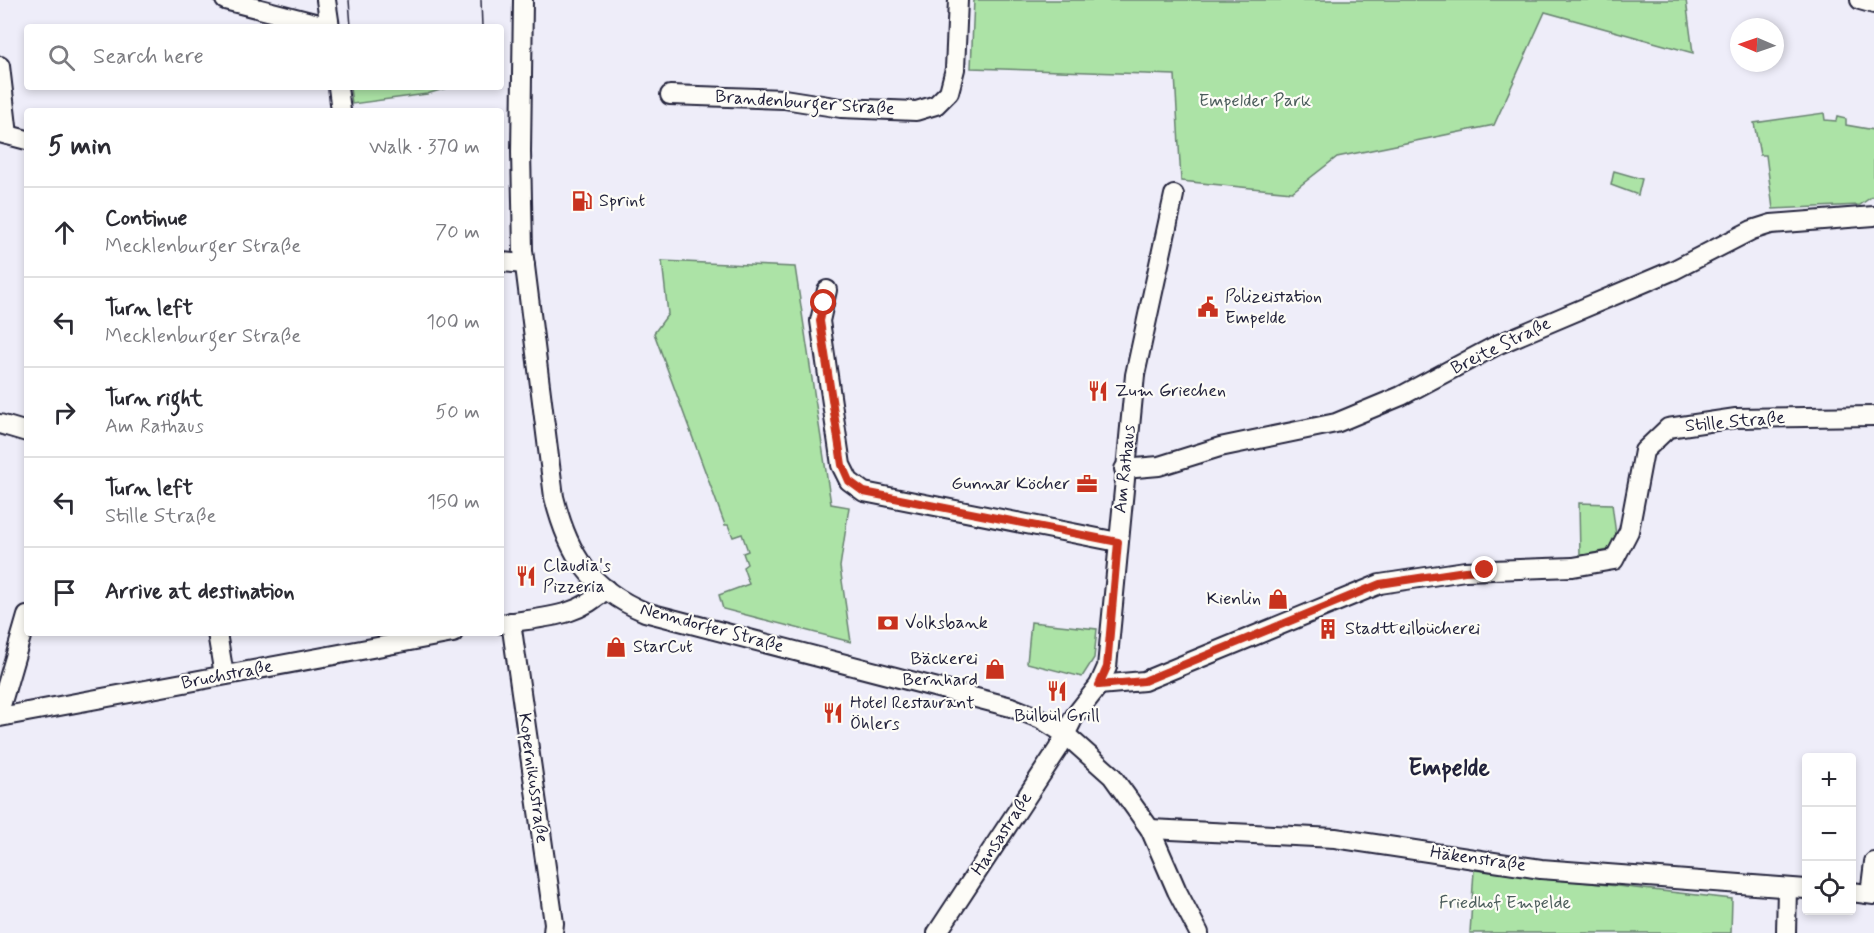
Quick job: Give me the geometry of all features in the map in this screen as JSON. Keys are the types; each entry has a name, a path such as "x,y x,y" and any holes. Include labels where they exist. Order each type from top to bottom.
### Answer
{"street":[{"path":"225,0 318,24"},
{"path":"326,0 330,24"},
{"name":"Nenndorfer Straße","path":"523,0 521,174 525,264 554,497 560,524 570,547 585,569 624,603 645,612 1011,707 1041,719 1065,734 1112,776 1150,830 1177,891 1199,933"},
{"name":"Brandenburger Straße","path":"670,95 784,99 852,109 916,111 936,105 950,92 955,69 958,0"},
{"path":"1860,0 1874,4"},
{"path":"0,66 4,134 24,139"},
{"path":"338,90 341,108"},
{"name":"Am Rathaus","path":"1065,734 1074,717 1099,685 1107,667 1124,469 1135,375 1174,195"},
{"name":"Breite Straße","path":"1124,469 1158,466 1220,447 1336,423 1401,396 1499,344 1674,270 1752,230 1771,224 1874,216"},
{"path":"504,262 525,264"},
{"path":"826,290 820,321 842,465 849,481 864,492 1118,542"},
{"name":"Stille Straße","path":"1099,685 1144,681 1380,584 1465,571 1573,567 1614,560 1629,531 1644,451 1668,428 1736,418 1874,416"},
{"path":"0,424 24,431"},
{"path":"506,623 571,612 594,601 606,589"},
{"name":"Kopernikusstraße","path":"506,623 554,923 553,933"},
{"path":"0,709 24,626"},
{"path":"218,636 224,675"},
{"name":"Bruchstraße","path":"0,717 437,636"},
{"name":"Hansastraße","path":"937,933 1058,749 1065,734"},
{"name":"Häkenstraße","path":"1150,830 1335,838 1541,869 1802,889"},
{"path":"1856,892 1872,894 1874,862"},
{"path":"1786,933 1787,888"}],"green space":[{"name":"Empelder Park","path":"974,0 1686,0 1693,53 1545,12 1494,125 1337,157 1292,192 1181,181 1175,75 971,68"},
{"path":"350,90 440,90 427,94 352,104"},
{"path":"1824,113 1825,120 1836,121 1837,117 1846,119 1846,125 1874,130 1874,195 1860,205 1773,209 1766,155 1760,155 1754,123"},
{"path":"1614,171 1642,179 1638,195 1611,185"},
{"path":"662,261 795,267 831,504 849,507 840,567 851,642 723,609 719,595 749,584 743,567 747,564 743,553 748,551 742,534 733,537 728,525 725,525 654,333 668,314"},
{"path":"1579,503 1612,504 1616,535 1608,550 1580,556"},
{"path":"1031,622 1097,629 1094,658 1082,677 1027,663"},
{"name":"Friedhof Empelde","path":"1474,870 1732,899 1731,933 1470,933"}],"tram line":[{"path":"349,0 351,24"},
{"path":"481,0 482,24"}],"place":[{"name":"Sprint","path":"582,201"},
{"name":"Polizeistation Empelde","path":"1208,307"},
{"name":"Zum Griechen","path":"1098,391"},
{"name":"Gunnar Köcher","path":"1087,484"},
{"name":"Claudia's Pizzeria","path":"526,576"},
{"name":"Kienlin","path":"1278,599"},
{"name":"Volksbank","path":"888,623"},
{"name":"Stadtteilbücherei","path":"1328,629"},
{"name":"StarCut","path":"616,647"},
{"name":"Bäckerei Bernhard","path":"995,669"},
{"name":"Bülbül Grill","path":"1057,691"},
{"name":"Hotel Restaurant Öhlers","path":"833,713"}],"district":[{"name":"Empelde","path":"1449,768"}],"route":[{"path":"824,303 820,321 842,465 849,481 864,492 1118,542 1107,667 1099,685 1144,681 1380,584 1485,570"}]}
